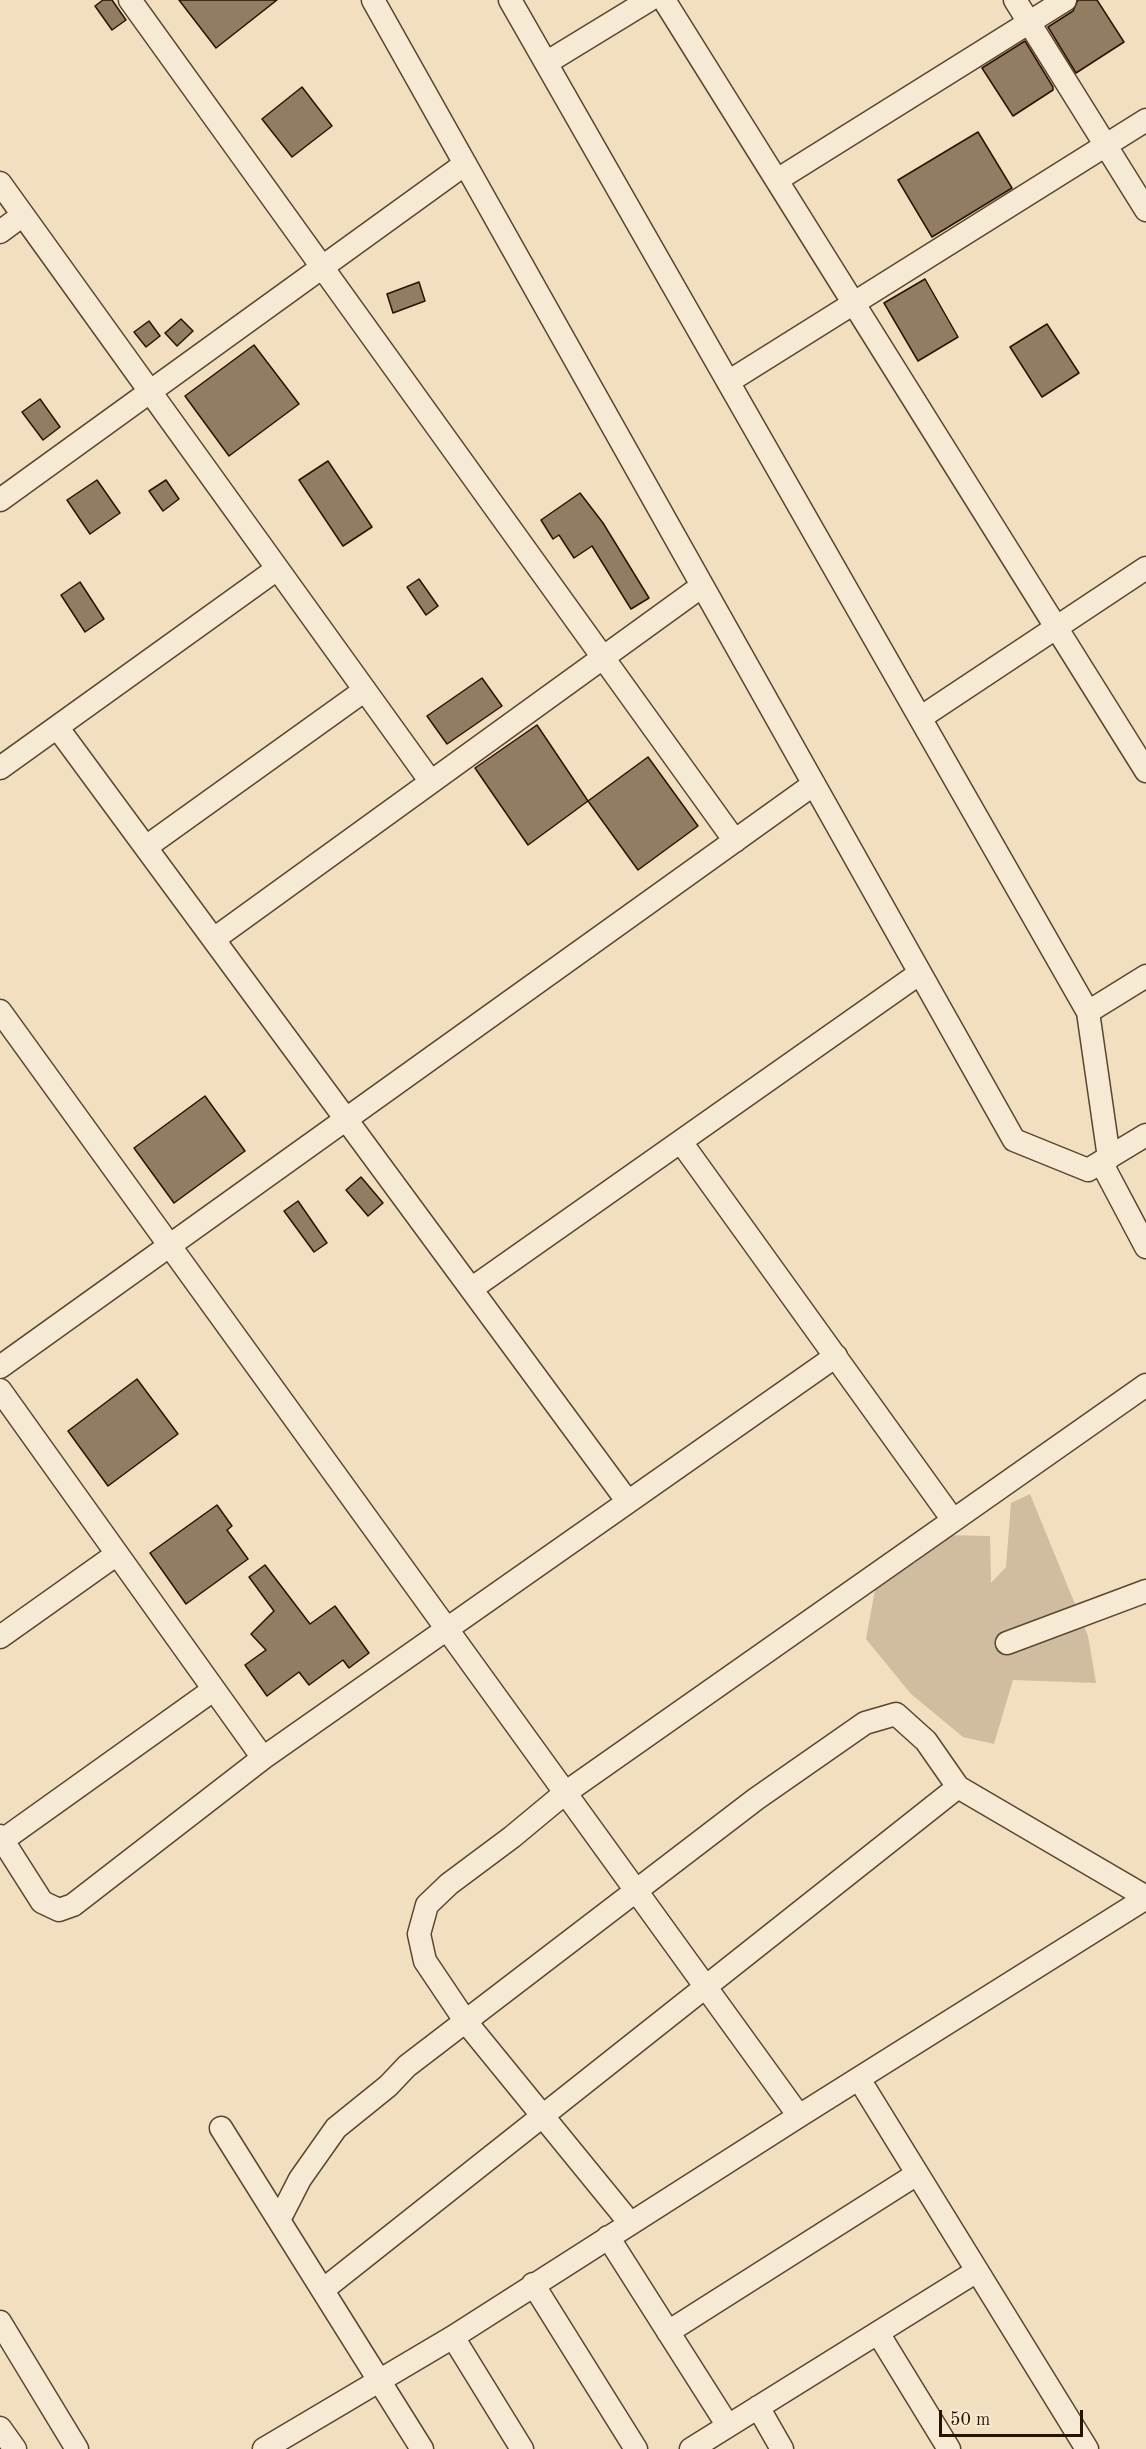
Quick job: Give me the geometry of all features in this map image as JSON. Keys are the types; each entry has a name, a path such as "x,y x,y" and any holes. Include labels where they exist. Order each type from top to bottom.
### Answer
{"street":[{"path":"130,0 735,840"},
{"path":"373,0 1014,1140 1088,1170 1146,1136"},
{"path":"510,0 1088,1012 1105,1160 1146,1247"},
{"path":"546,63 650,0"},
{"path":"664,0 1146,771"},
{"path":"1015,0 1146,210"},
{"path":"777,180 1065,0"},
{"path":"728,382 1146,120"},
{"path":"0,500 465,164"},
{"path":"0,183 431,782"},
{"path":"0,232 23,215"},
{"path":"920,718 1146,568"},
{"path":"0,768 277,569"},
{"path":"214,939 702,586"},
{"path":"146,847 365,690"},
{"path":"57,727 628,1502"},
{"path":"0,1367 814,784"},
{"path":"471,1289 920,973"},
{"path":"1088,1012 1146,976"},
{"path":"0,1011 799,2116"},
{"path":"681,1142 953,1520"},
{"path":"213,1689 2,1838 42,1902 59,1910 73,1905 263,1758 836,1356"},
{"path":"630,2223 466,2022 425,1960 419,1934 427,1905 448,1884 512,1837 565,1792 1146,1385"},
{"path":"0,1390 263,1758"},
{"path":"0,1637 117,1554"},
{"path":"1007,1643 1146,1591"},
{"path":"264,2449 453,2337 533,2284 1146,1898 958,1787 926,1741 896,1714 865,1723 756,1799 466,2022 427,2049 388,2086 336,2128 300,2180 279,2220"},
{"path":"324,2289 958,1787"},
{"path":"859,2079 1087,2449"},
{"path":"221,2128 324,2289 422,2449"},
{"path":"668,2332 917,2174"},
{"path":"608,2237 728,2426"},
{"path":"691,2449 977,2271"},
{"path":"533,2284 636,2449"},
{"path":"0,2322 77,2449"},
{"path":"879,2333 949,2449"},
{"path":"453,2337 522,2449"},
{"path":"758,2408 782,2449"},
{"path":"0,2428 15,2449"}],"shaded area":[{"path":"1030,1494 1088,1636 1096,1683 1013,1680 994,1744 963,1737 911,1694 866,1639 878,1573 915,1563 937,1535 990,1536 991,1583 1006,1567 1011,1503"}],"building":[{"path":"103,0 112,0 126,20 112,30 95,6"},
{"path":"179,0 277,0 216,48"},
{"path":"1078,0 1097,0 1124,42 1076,73 1048,27 1073,11"},
{"path":"1025,41 1053,90 1013,116 982,68"},
{"path":"302,87 332,126 292,157 262,119"},
{"path":"978,132 1012,188 932,237 898,180"},
{"path":"925,279 958,337 918,361 884,303"},
{"path":"419,282 425,301 393,313 387,294"},
{"path":"181,319 193,331 177,346 165,333"},
{"path":"149,321 160,336 146,347 134,332"},
{"path":"1047,324 1079,373 1042,397 1010,347"},
{"path":"254,345 299,404 229,456 185,396"},
{"path":"40,399 60,427 43,440 22,412"},
{"path":"328,461 372,527 343,546 299,480"},
{"path":"97,480 120,513 90,534 67,500"},
{"path":"166,480 179,499 163,511 149,491"},
{"path":"580,493 603,523 649,598 631,609 592,546 574,558 559,535 553,539 541,520"},
{"path":"419,579 438,606 426,615 407,587"},
{"path":"80,582 104,619 85,632 61,595"},
{"path":"482,678 502,706 447,744 427,716"},
{"path":"537,725 588,801 528,845 475,768"},
{"path":"648,757 698,826 638,870 588,801"},
{"path":"205,1096 245,1151 174,1203 134,1148"},
{"path":"361,1177 383,1203 368,1216 346,1190"},
{"path":"298,1201 327,1243 314,1252 284,1211"},
{"path":"137,1379 178,1434 108,1486 68,1431"},
{"path":"217,1505 232,1526 227,1530 248,1559 186,1604 150,1553"},
{"path":"265,1565 310,1624 335,1606 369,1653 349,1668 343,1660 309,1685 299,1672 267,1696 245,1665 266,1650 251,1634 274,1611 249,1577"}]}
